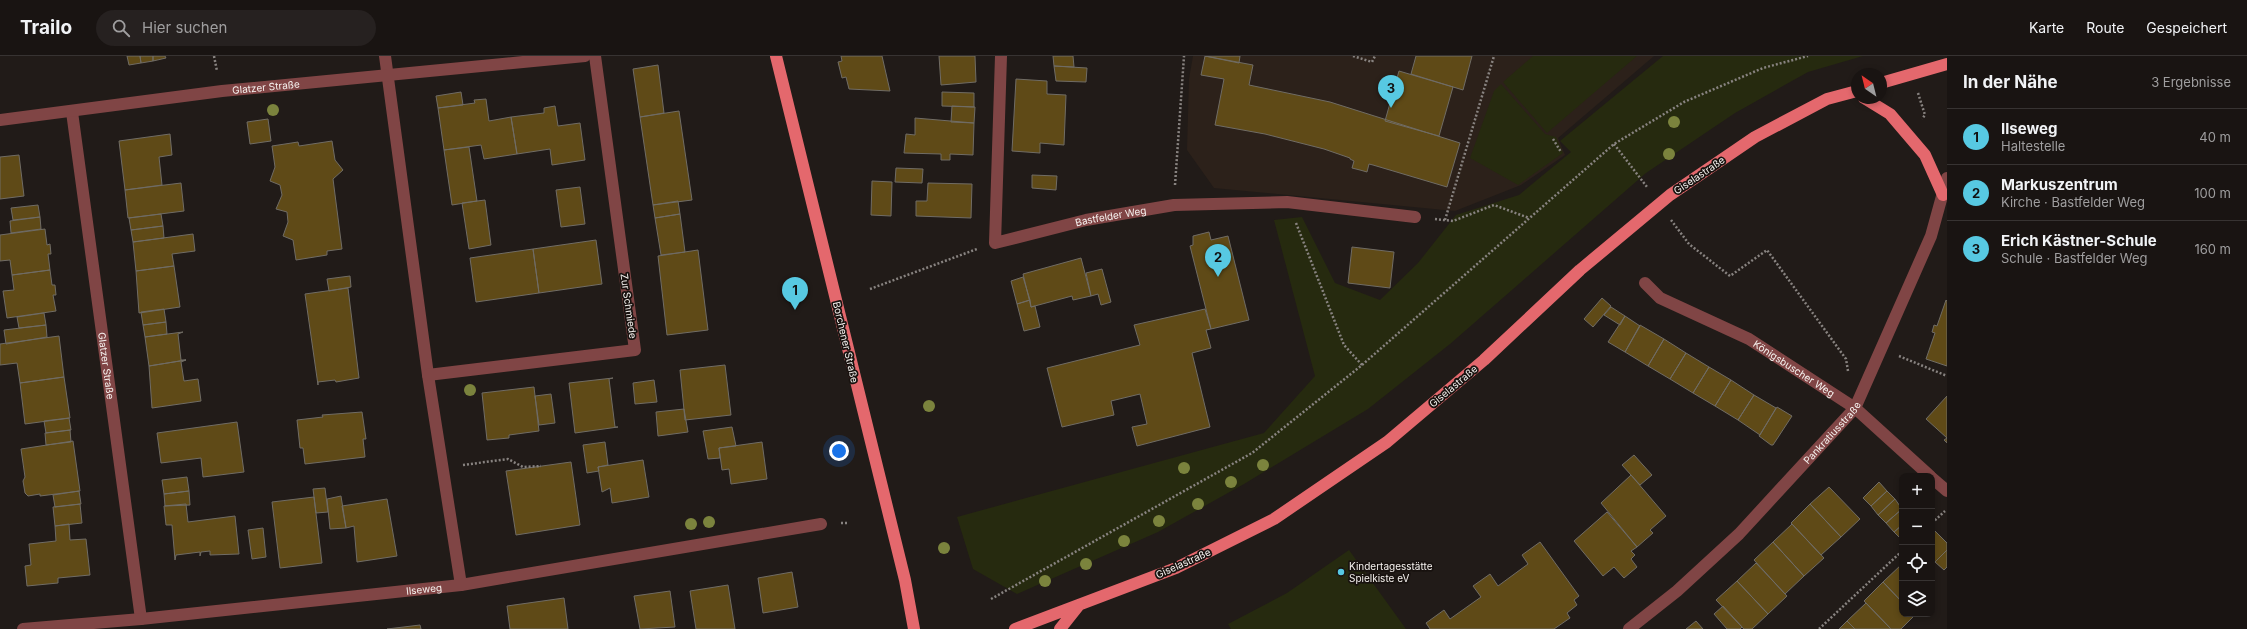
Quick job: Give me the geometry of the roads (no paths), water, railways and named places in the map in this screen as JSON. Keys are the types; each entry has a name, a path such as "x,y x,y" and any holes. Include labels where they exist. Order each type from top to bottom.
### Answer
{"main road":[{"name":"Borchener Straße","path":"776,56 905,580 914,629"},
{"path":"1887,81 1947,64"},
{"name":"Giselastraße","path":"1015,629 1176,568 1274,519 1387,442 1484,360 1580,270 1670,195 1755,137 1828,99 1851,94"},
{"path":"1875,104 1890,114 1925,155 1943,195"},
{"path":"1060,629 1080,605"}],"street":[{"path":"385,56 389,74 428,375 461,585"},
{"path":"389,74 585,56"},
{"name":"Zur Schmiede","path":"428,375 635,350 595,56"},
{"name":"Bastfelder Weg","path":"1001,56 995,243 1086,220 1174,205 1287,202 1415,217"},
{"name":"Glatzer Straße","path":"0,120 72,112 222,91 389,74"},
{"name":"Glatzer Straße","path":"72,112 141,619"},
{"name":"Pankratiusstraße","path":"1629,629 1677,591 1739,534 1855,408 1931,236 1947,178"},
{"name":"Königsbuscher Weg","path":"1645,283 1660,298 1749,339 1855,408 1927,473"},
{"name":"Königsbuscher Weg","path":"1935,480 1947,491"},
{"name":"Ilseweg","path":"23,629 141,619 461,585 821,524"}],"place":[{"name":"Erich Kästner-Schule","path":"1391,108"},
{"name":"Markuszentrum","path":"1218,277"},
{"name":"Ilseweg","path":"795,310"},
{"name":"Kindertagesstätte Spielkiste eV","path":"1341,572"}]}
